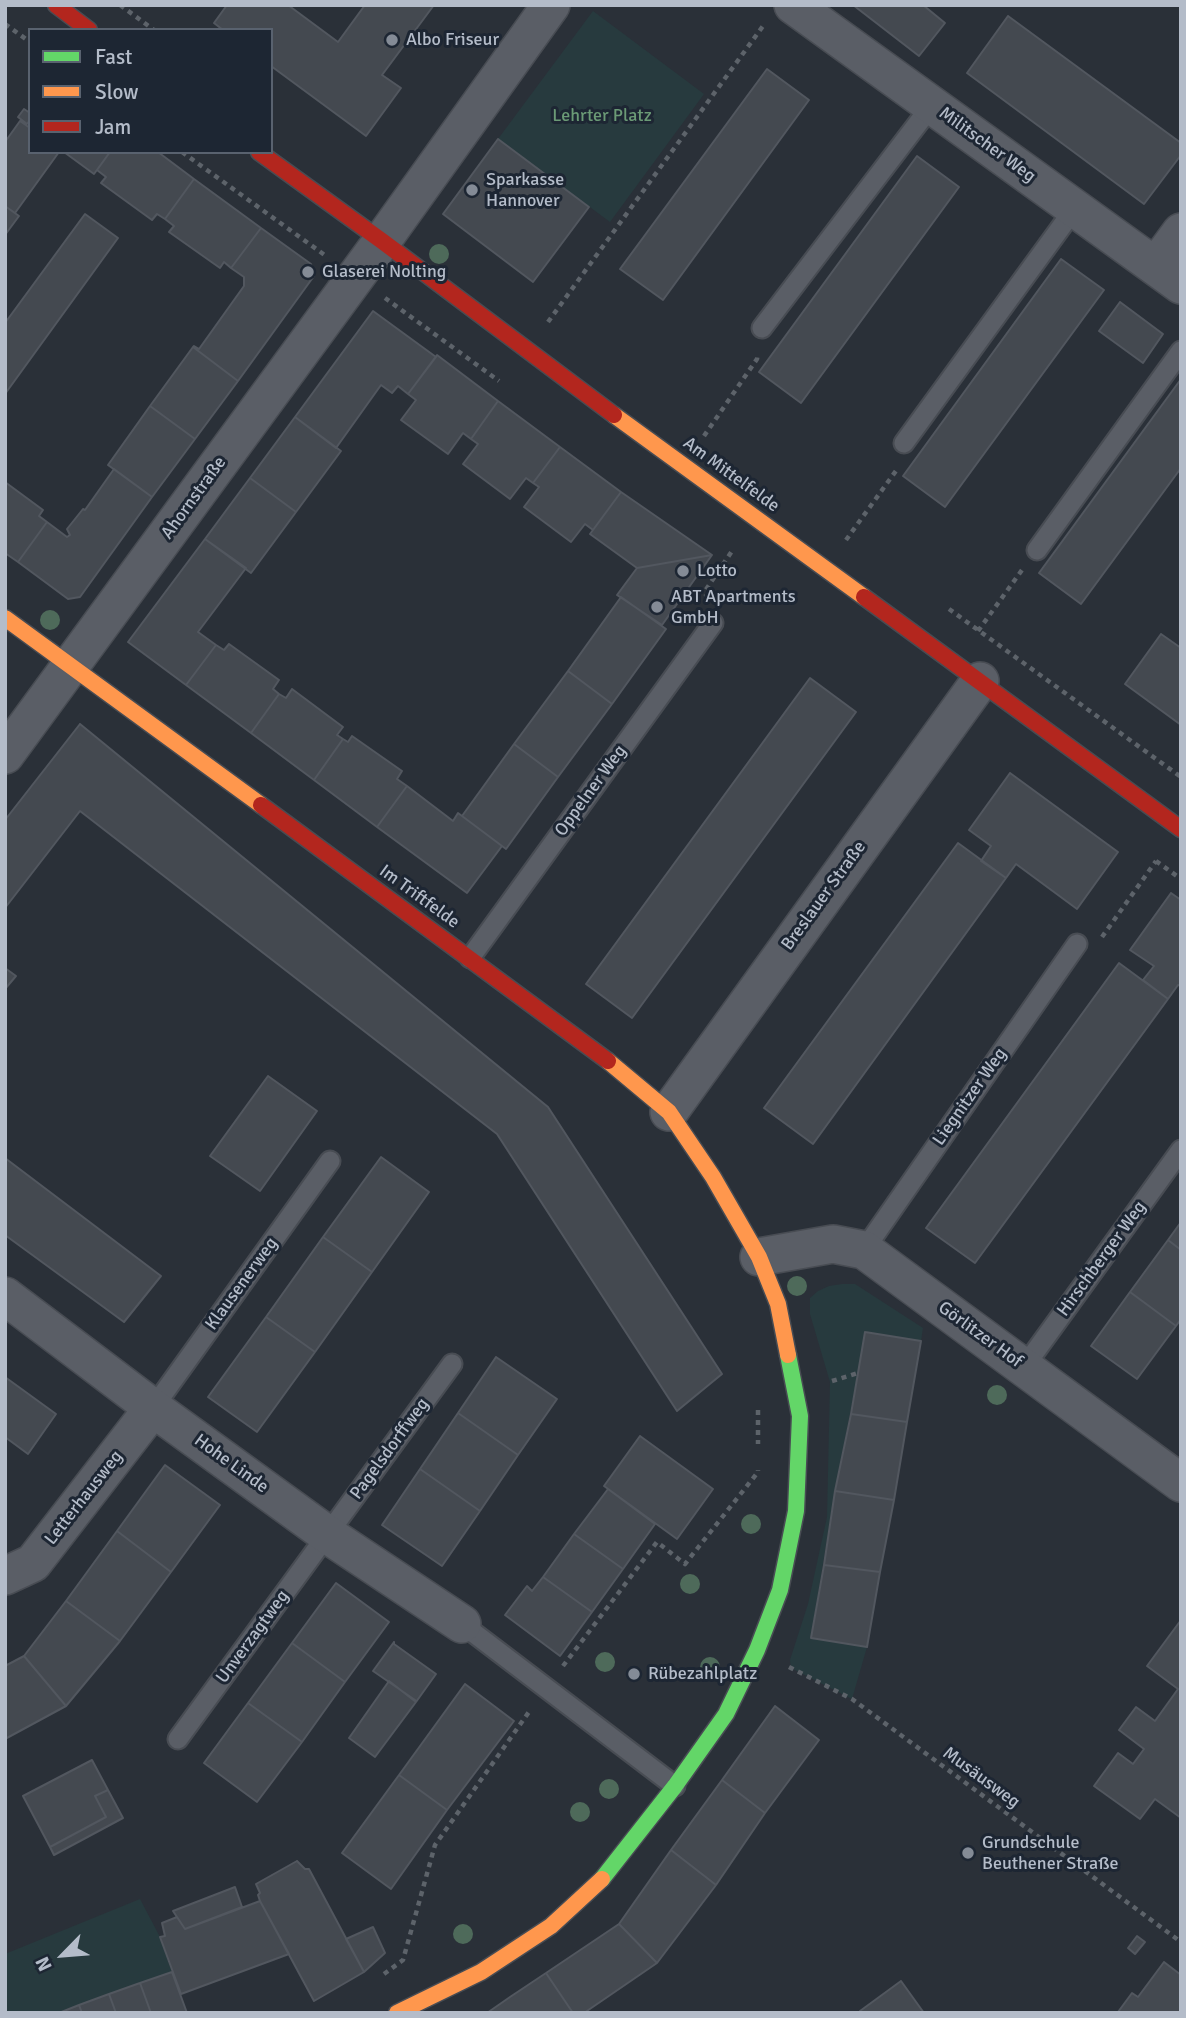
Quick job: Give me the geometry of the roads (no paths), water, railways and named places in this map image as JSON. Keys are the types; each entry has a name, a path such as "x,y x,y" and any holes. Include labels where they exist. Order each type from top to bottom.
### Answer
{"street":[{"path":"56,5 86,28"},
{"path":"382,241 551,5"},
{"name":"Militscher Weg","path":"781,11 932,106 1168,275"},
{"name":"Am Mittelfelde","path":"262,154 1181,829"},
{"path":"1168,275 1181,232"},
{"name":"Ahornstraße","path":"5,755 382,241"},
{"name":"Im Triftfelde","path":"5,618 628,1076 669,1112 713,1177 759,1257"},
{"name":"Breslauer Straße","path":"669,1112 967,672"},
{"name":"Görlitzer Hof","path":"759,1257 834,1244 863,1250 1181,1483"},
{"path":"397,2013 481,1972 551,1926 608,1873 676,1786 726,1714 757,1650 780,1590 796,1511 800,1416 778,1304 759,1257"},
{"name":"Hohe Linde","path":"5,1296 328,1535 462,1624"},
{"name":"Letterhausweg","path":"5,1576 33,1563 153,1408"}],"lane":[{"path":"762,328 932,106"},
{"path":"904,443 1075,208"},
{"path":"1037,550 1181,351"},
{"name":"Oppelner Weg","path":"470,958 713,623"},
{"name":"Liegnitzer Weg","path":"863,1250 1077,944"},
{"name":"Hirschberger Weg","path":"1024,1367 1181,1150"},
{"name":"Klausenerweg","path":"153,1408 330,1161"},
{"name":"Pagelsdorffweg","path":"328,1535 452,1364"},
{"name":"Unverzagtweg","path":"178,1739 328,1535"},
{"path":"462,1624 676,1786"}],"place":[{"name":"Albo Friseur","path":"392,40"},
{"name":"Sparkasse Hannover","path":"472,190"},
{"name":"Glaserei Nolting","path":"308,272"},
{"name":"Lotto","path":"683,571"},
{"name":"ABT Apartments GmbH","path":"657,607"},
{"name":"Rübezahlplatz","path":"634,1674"},
{"name":"Grundschule Beuthener Straße","path":"968,1853"}],"park label":[{"name":"Lehrter Platz","path":"602,116"}]}
